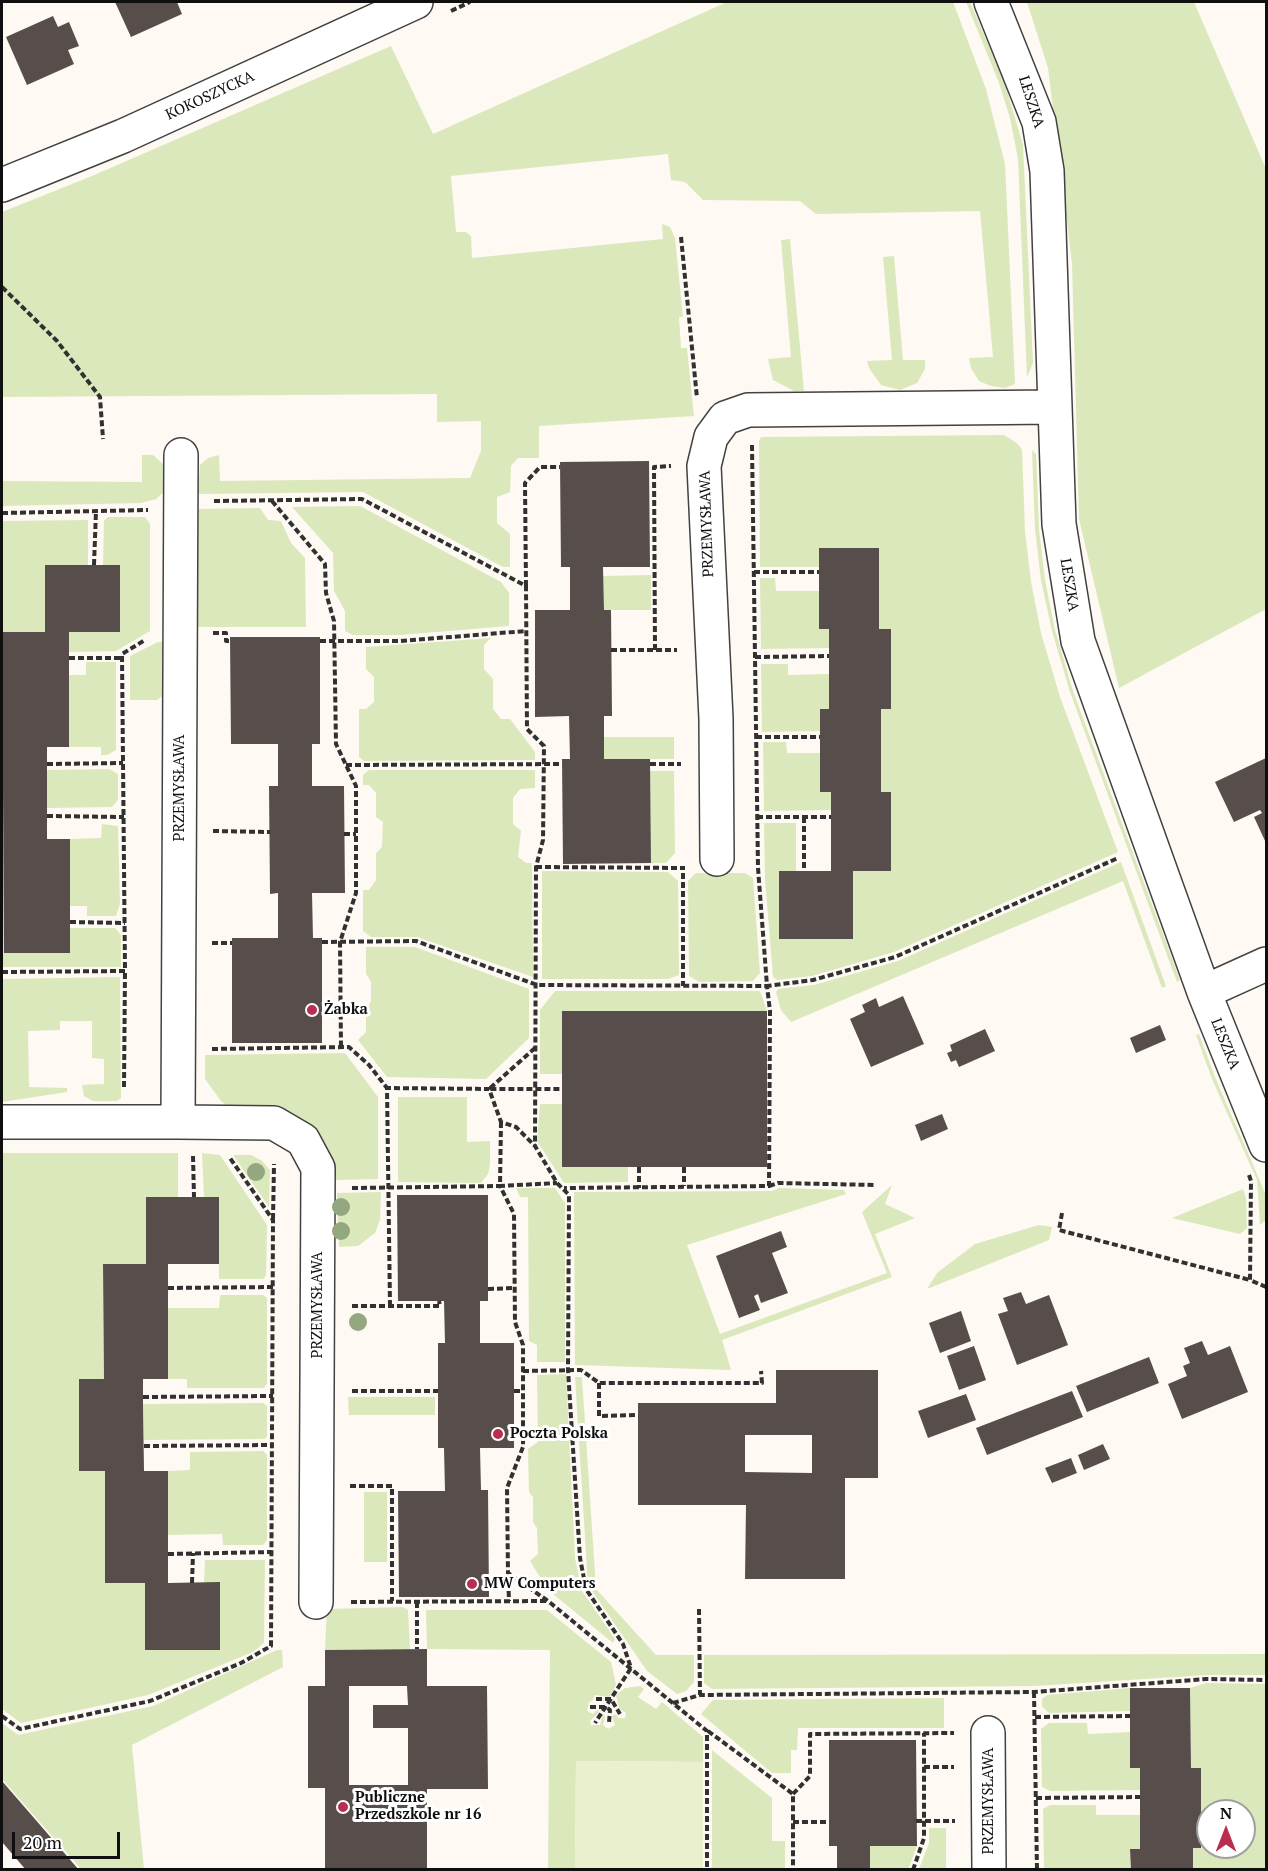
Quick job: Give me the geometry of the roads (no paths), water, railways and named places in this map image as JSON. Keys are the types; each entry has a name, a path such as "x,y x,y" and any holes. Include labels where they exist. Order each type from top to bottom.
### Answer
{"street":[{"name":"KOKOSZYCKA","path":"2,185 123,136 416,2"},
{"name":"LESZKA","path":"991,2 1039,122 1047,171 1059,524 1078,641 1204,992 1266,1145"},
{"name":"PRZEMYSŁAWA","path":"720,865 716,719 704,466 711,437 725,417 748,410 1055,407"},
{"name":"PRZEMYSŁAWA","path":"181,455 186,1135"},
{"path":"1204,992 1266,964"},
{"name":"PRZEMYSŁAWA","path":"2,1122 186,1135 274,1124 303,1140 318,1168 316,1602"},
{"name":"PRZEMYSŁAWA","path":"988,1733 989,1869"}],"place":[{"name":"Żabka","path":"312,1010"},
{"name":"Poczta Polska","path":"498,1434"},
{"name":"MW Computers","path":"472,1584"},
{"name":"Publiczne Przedszkole nr 16","path":"343,1807"}]}
